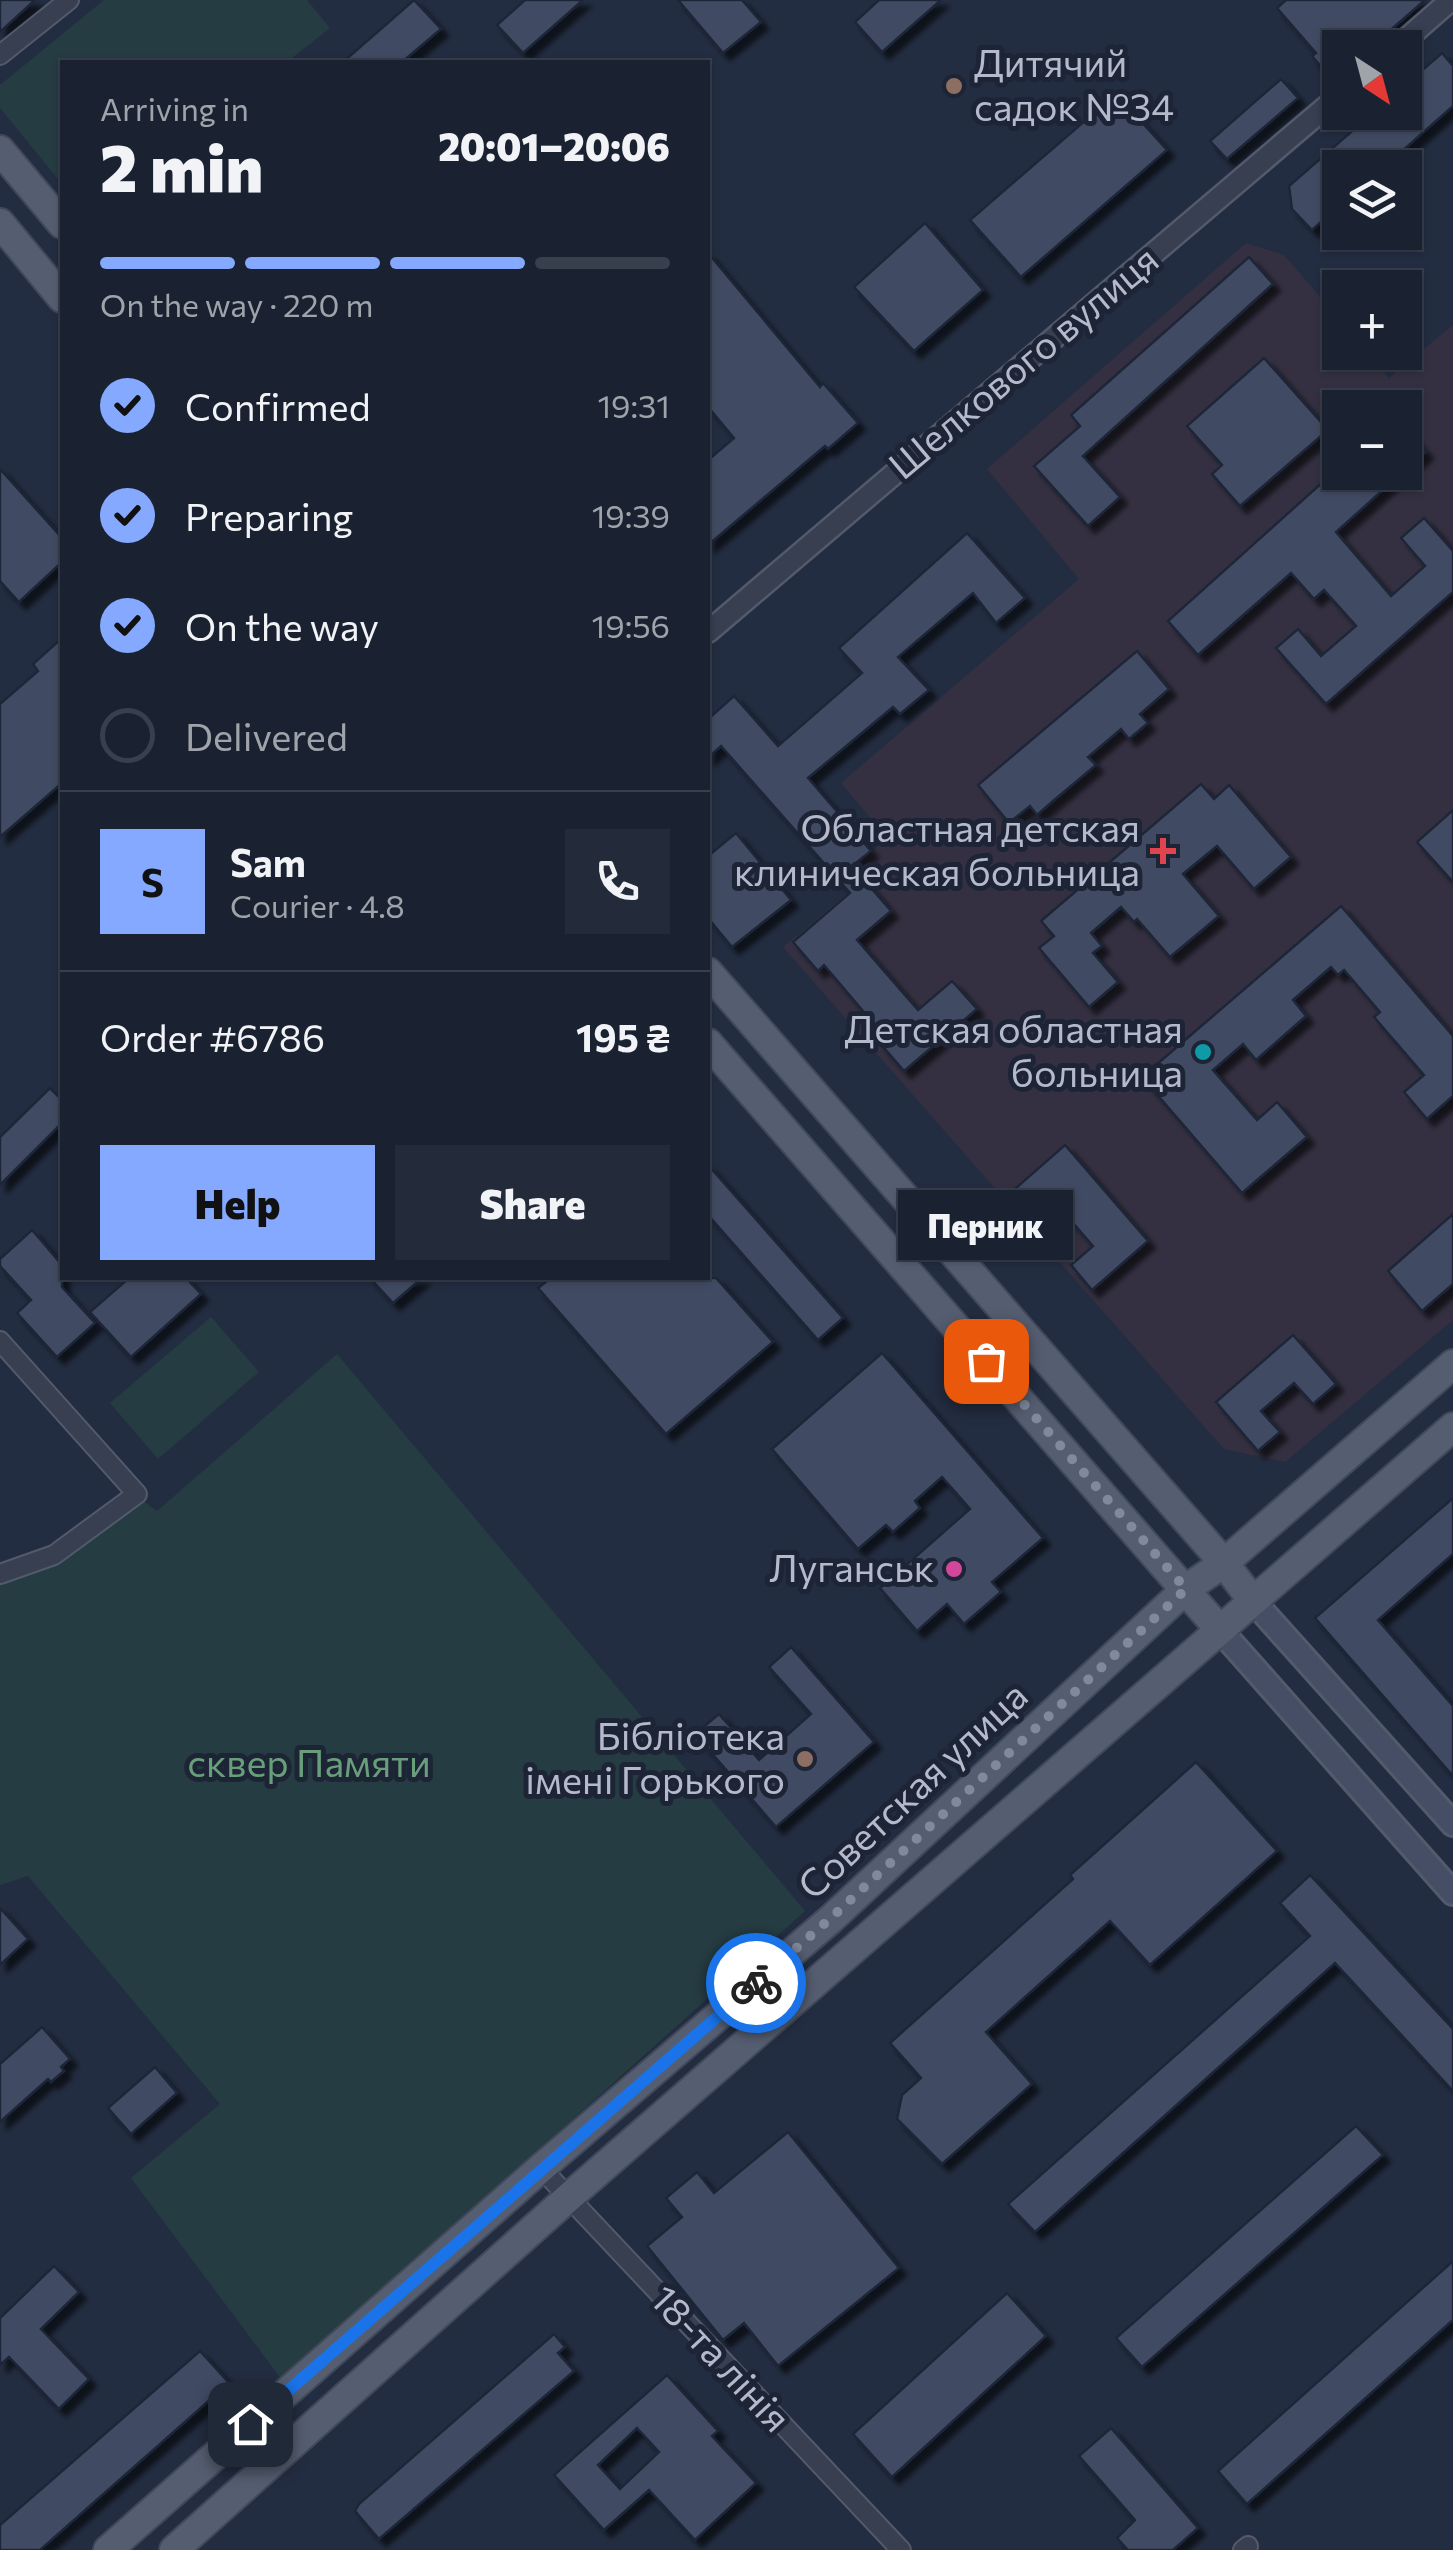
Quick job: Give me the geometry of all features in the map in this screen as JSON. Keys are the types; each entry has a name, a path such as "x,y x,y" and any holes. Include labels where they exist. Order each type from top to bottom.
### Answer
{"main road":[{"path":"0,150 60,222"},
{"path":"0,223 60,296"},
{"path":"710,974 1254,1602 1453,1824"},
{"path":"710,1045 1453,1893"},
{"name":"Советская улица","path":"108,2550 831,1918 1186,1589 1224,1563 1453,1364"},
{"path":"174,2550 568,2197 1453,1427"}],"street":[{"path":"0,55 69,0"},
{"path":"1417,30 1451,0"},
{"name":"Шелкового вулиця","path":"710,630 1322,110"},
{"path":"0,1340 138,1494 54,1556 0,1574"},
{"name":"18-та лінія","path":"541,2168 900,2550"}],"shaded area":[{"name":"Областная детская клиническая больница","path":"1246,243 1284,255 1322,299 1322,370 1382,370 1389,378 1399,370 1422,370 1422,351 1453,325 1453,1320 1285,1462 1224,1449 783,947 869,875 858,864 887,838 841,783 1079,579 987,469"}],"green space":[{"path":"104,0 307,0 330,28 290,60 60,60 60,182 0,108 0,85"},
{"path":"211,1317 259,1372 158,1459 110,1403"},
{"name":"сквер Памяти","path":"337,1354 805,1911 282,2380 131,2178 220,2104 28,1876 0,1885 0,1579 139,1498 157,1511"}],"building":[{"path":"0,0 35,0 0,32"},
{"path":"414,0 441,29 404,60 345,60"},
{"path":"525,0 583,0 523,53 497,25"},
{"path":"678,0 742,0 761,22 723,53"},
{"path":"879,0 941,0 882,52 855,22"},
{"path":"1286,0 1425,0 1391,30 1322,30 1322,68 1312,56 1316,53 1277,8"},
{"path":"1442,53 1453,66 1453,106 1403,150 1330,150 1353,130 1422,130 1422,70"},
{"path":"1281,79 1298,98 1227,159 1210,141"},
{"path":"1116,94 1167,150 1021,277 970,220"},
{"path":"1322,157 1322,221 1312,230 1292,209 1289,186"},
{"path":"925,223 983,290 914,351 854,287"},
{"path":"710,255 820,387 823,383 858,423 710,543 710,458 734,438 710,409"},
{"path":"1249,257 1273,284 1083,456 1120,497 1088,526 1034,466 1080,426 1071,415"},
{"path":"1264,358 1322,423 1322,435 1240,506 1212,474 1222,465 1187,426"},
{"path":"0,469 60,536 60,564 19,602 0,581"},
{"path":"1322,483 1322,490 1383,490 1336,532 1391,596 1425,566 1401,538 1424,518 1453,551 1453,592 1326,704 1276,648 1298,629 1321,656 1356,626 1324,590 1314,599 1291,573 1198,655 1168,621"},
{"path":"967,533 1025,598 996,623 973,593 898,657 929,690 900,714 893,707 808,778 871,851 852,866 891,911 857,940 918,1010 952,981 977,1009 904,1071 879,1042 885,1037 824,965 818,971 793,942 850,893 721,746 710,756 710,717 734,696 778,746 862,673 839,648"},
{"path":"60,640 60,785 0,837 0,704 38,671 33,664"},
{"path":"1137,651 1169,689 1140,714 1148,723 1129,739 1121,729 1088,757 1096,765 1037,815 1030,806 1009,823 978,785"},
{"path":"1201,784 1214,799 1229,785 1291,857 1254,889 1217,846 1183,874 1219,916 1170,957 1137,919 1134,922 1121,907 1091,933 1102,946 1093,953 1118,982 1089,1007 1039,948 1054,936 1041,921"},
{"path":"1453,810 1453,882 1417,842"},
{"path":"736,833 791,900 732,947 710,920 710,854"},
{"name":"Детская областная больница","path":"1341,906 1453,1036 1453,1096 1427,1119 1404,1092 1424,1075 1374,1017 1380,1012 1344,970 1338,975 1331,967 1293,1000 1306,1016 1256,1060 1243,1044 1213,1070 1257,1120 1277,1102 1307,1137 1242,1193 1142,1077"},
{"path":"50,1088 60,1098 60,1125 0,1185 0,1137"},
{"path":"1065,1145 1148,1241 1092,1290 1071,1265 1093,1246 1053,1200 1030,1220 1008,1195"},
{"path":"710,1167 843,1318 818,1340 710,1217"},
{"path":"1453,1214 1453,1284 1422,1311 1388,1271"},
{"path":"32,1230 60,1263 62,1287 95,1323 57,1357 17,1313 31,1300 0,1266 0,1259"},
{"path":"716,1278 773,1342 666,1434 538,1288 548,1280"},
{"path":"127,1280 188,1280 201,1294 131,1357 90,1312"},
{"path":"372,1280 420,1280 393,1303"},
{"path":"1293,1335 1336,1384 1313,1404 1294,1383 1261,1411 1280,1432 1258,1451 1216,1402"},
{"path":"882,1353 1043,1538 992,1582 1001,1592 964,1624 947,1604 917,1631 880,1588 970,1509 942,1477 915,1501 920,1508 893,1532 886,1525 858,1549 772,1449"},
{"path":"1453,1498 1453,1554 1378,1620 1453,1706 1453,1776 1315,1618"},
{"path":"791,1647 874,1742 776,1827 695,1734 719,1714 759,1760 811,1714 769,1667"},
{"path":"1196,1762 1277,1851 1150,1965 1110,1921 986,2032 1032,2084 942,2164 897,2119 902,2095 921,2078 890,2043"},
{"path":"1310,1875 1453,2029 1453,2091 1335,1963 1035,2232 1008,2204 1310,1936 1280,1903"},
{"path":"0,1908 28,1939 0,1965"},
{"path":"42,2027 70,2059 61,2067 64,2071 51,2082 48,2079 0,2122 0,2064"},
{"path":"155,2067 177,2093 131,2134 108,2108"},
{"path":"1356,2126 1383,2155 1142,2367 1116,2338"},
{"path":"788,2132 899,2268 778,2366 744,2323 723,2340 647,2246 682,2217 666,2198 697,2172 714,2193"},
{"path":"1453,2261 1453,2320 1247,2504 1218,2471"},
{"path":"54,2266 79,2292 41,2329 89,2379 59,2409 9,2357 0,2365 0,2318"},
{"path":"1007,2293 1046,2336 892,2477 853,2434"},
{"path":"554,2334 565,2347 558,2353 574,2371 379,2539 355,2511 359,2504"},
{"path":"200,2351 229,2383 40,2550 0,2550 0,2525"},
{"path":"667,2375 718,2431 712,2436 756,2483 695,2540 649,2490 604,2530 554,2475","holes":["637,2428 659,2452 620,2489 598,2465"]},
{"path":"1111,2428 1198,2528 1173,2550 1128,2550 1117,2538 1135,2520 1079,2456"}],"way so far":[{"path":"756,1983 1186,1589 986,1361"}],"place":[{"name":"Дитячий садок №34","path":"954,86"},
{"name":"Областная детская клиническая больница","path":"1163,851"},
{"name":"Детская областная больница","path":"1203,1052"},
{"name":"Перник","path":"986,1361"},
{"name":"Луганськ","path":"954,1569"},
{"name":"Бібліотека імені Горького","path":"805,1759"}],"route":[{"path":"250,2424 756,1983"}]}
